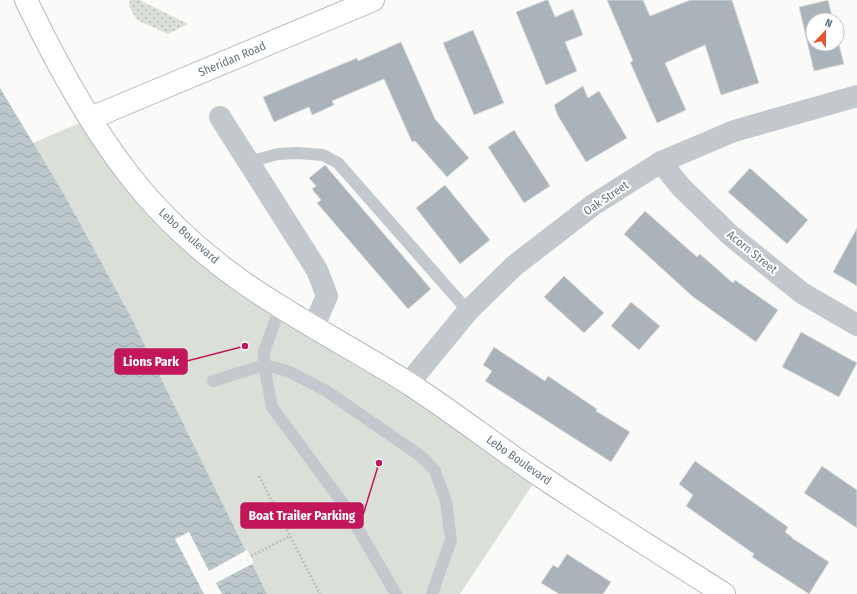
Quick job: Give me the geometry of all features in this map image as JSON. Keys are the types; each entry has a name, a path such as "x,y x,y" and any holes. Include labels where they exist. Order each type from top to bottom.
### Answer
{"main road":[{"name":"Lebo Boulevard","path":"26,0 59,64 91,118 123,167 165,215 201,249 243,282 280,307 408,384 545,479 724,594"},
{"name":"Sheridan Road","path":"91,118 373,0"}],"street":[{"name":"Oak Street","path":"408,384 468,311 514,266 593,205 661,162 734,131 857,96"},
{"path":"220,117 317,270 327,296 313,328"},
{"name":"Acorn Street","path":"661,162 680,186 730,235 802,293 857,325"}],"lane":[{"path":"248,162 278,154 297,153 323,155 338,163 468,311"},
{"path":"280,307 264,352 264,365 272,407 344,505 396,594"},
{"path":"214,381 264,365 288,371 328,392 422,457 435,471 446,501 451,540 432,594"}],"path":[{"path":"259,476 320,594"},
{"path":"251,556 290,536"}],"shaded area":[{"path":"130,0 139,0 188,24 168,34 137,20 129,6"},
{"path":"91,118 165,215 539,475 460,594 267,594 131,317 64,194 33,143"}],"water":[{"path":"0,88 64,194 131,317 267,594 0,594"}],"pier":[{"path":"189,532 209,571 247,550 254,563 216,583 222,594 204,594 175,539"}],"building":[{"path":"548,0 555,17 573,9 583,35 565,42 577,71 546,85 516,12"},
{"path":"607,0 643,0 650,16 690,0 732,0 759,83 721,95 705,45 665,63 686,110 657,123 630,62 633,61"},
{"path":"828,0 831,12 805,12 805,33 799,7"},
{"path":"473,30 504,103 474,115 443,43"},
{"path":"401,42 435,119 469,158 447,177 415,141 412,142 384,79 332,101 334,105 312,115 309,107 274,122 263,97 357,58 358,61"},
{"path":"810,52 841,52 844,64 814,71"},
{"path":"583,86 588,98 599,91 627,138 586,162 558,116 554,105"},
{"path":"514,130 550,186 524,203 488,147"},
{"path":"325,165 431,289 408,309 317,203 321,200 312,189 316,186 309,178"},
{"path":"750,168 808,220 787,244 728,192"},
{"path":"445,185 490,240 460,264 416,208"},
{"path":"645,211 697,257 700,254 733,283 735,280 778,310 756,342 692,296 624,234"},
{"path":"857,228 857,286 833,272"},
{"path":"564,276 604,313 584,333 544,297"},
{"path":"631,302 660,326 639,350 611,326"},
{"path":"801,332 857,363 839,397 782,367"},
{"path":"494,347 545,381 548,376 597,409 596,411 630,432 611,462 485,381 492,371 483,365"},
{"path":"695,461 788,527 785,532 792,538 829,562 809,594 752,557 754,554 686,506 693,495 679,484"},
{"path":"822,466 857,490 857,528 804,493"},
{"path":"567,554 611,582 603,594 559,594 541,583 553,565 558,568"}],"place":[{"name":"Lions Park","path":"245,346"},
{"name":"Boat Trailer Parking","path":"379,463"}]}
